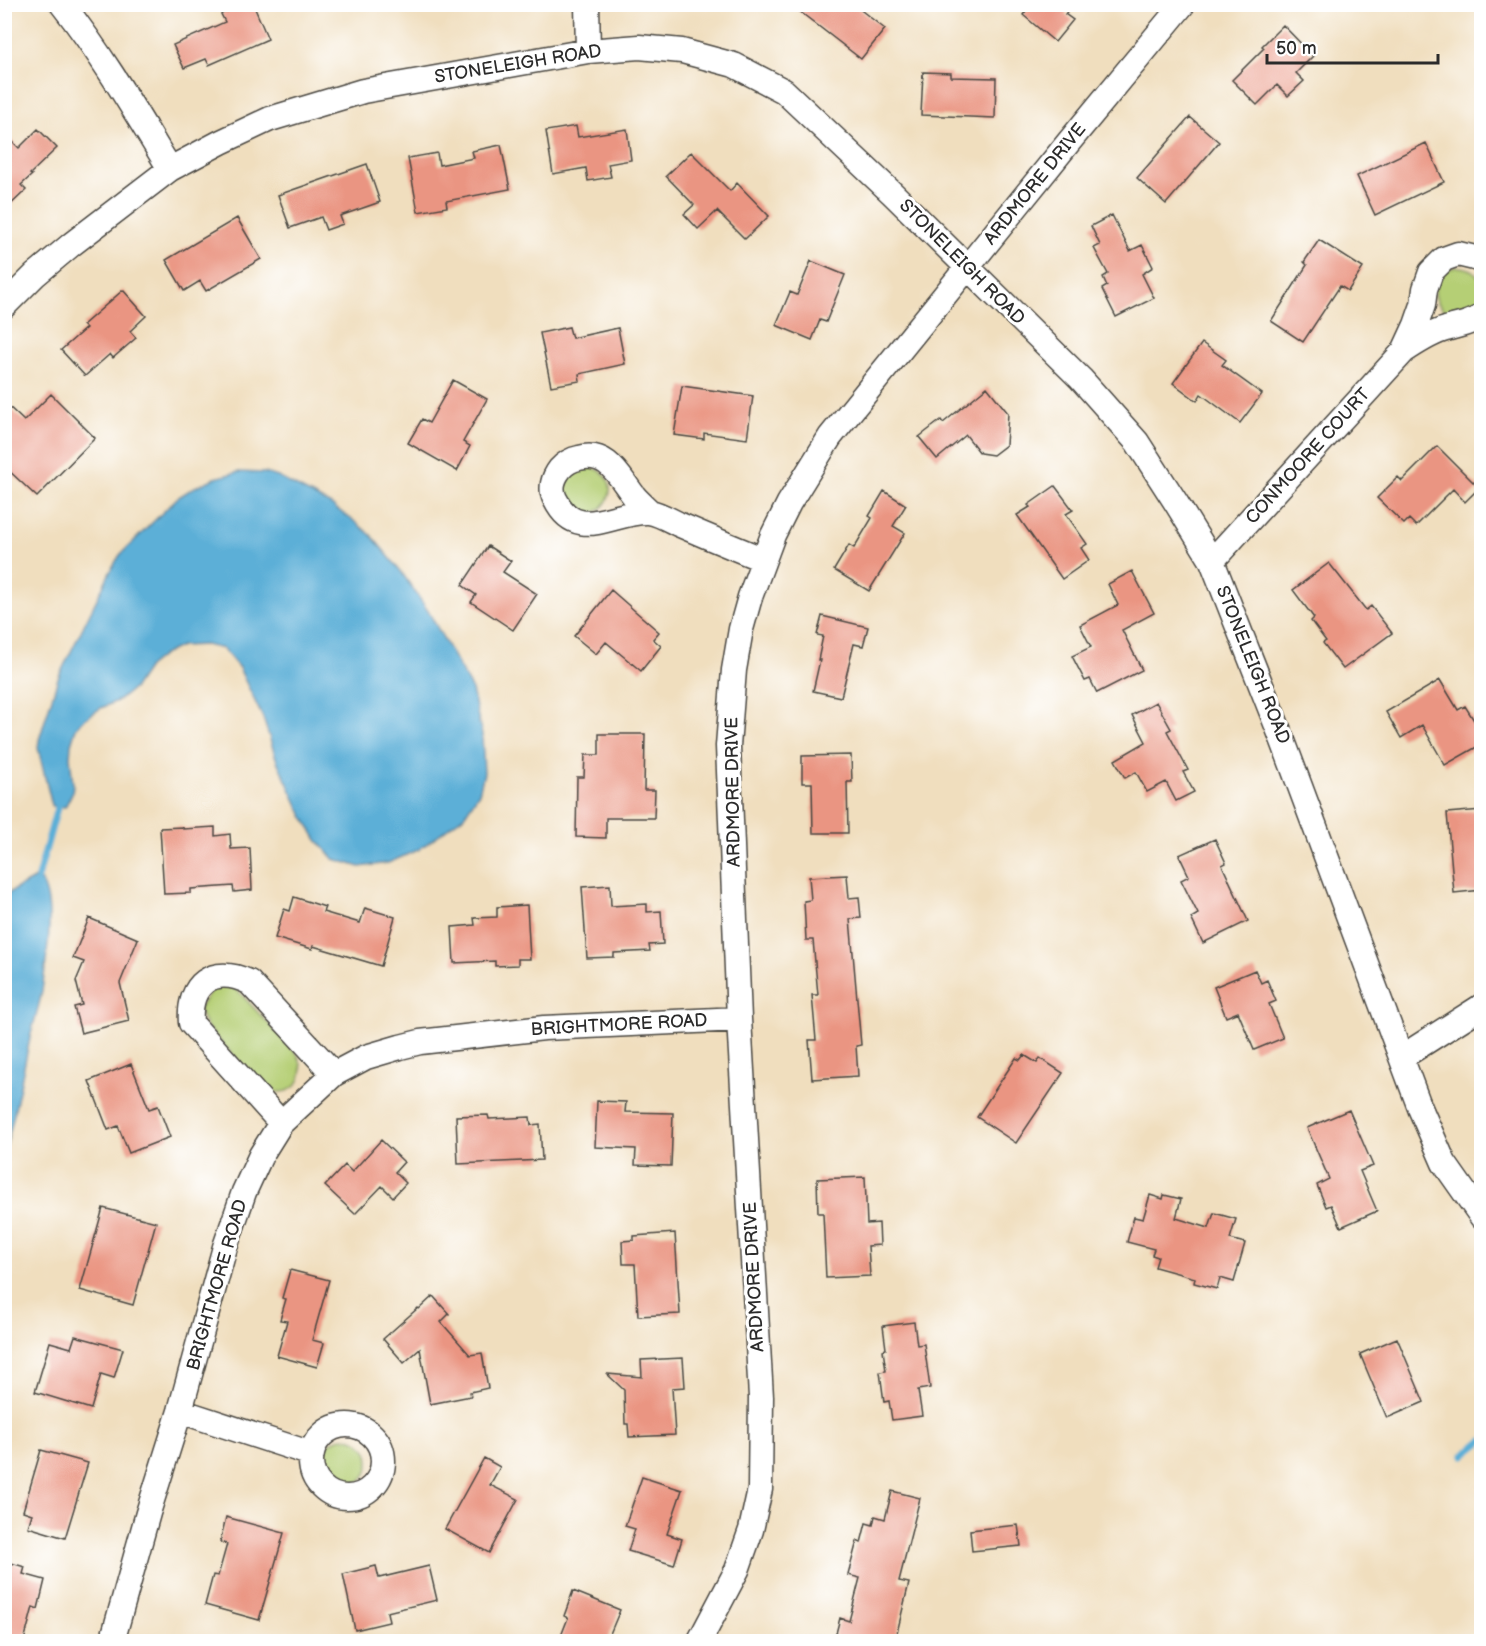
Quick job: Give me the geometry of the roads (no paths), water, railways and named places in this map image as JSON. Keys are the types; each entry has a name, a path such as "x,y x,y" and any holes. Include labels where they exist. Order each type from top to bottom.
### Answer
{"street":[{"path":"62,4 84,32 170,169"},
{"path":"587,4 588,51"},
{"name":"ARDMORE DRIVE","path":"699,1641 737,1569 751,1530 760,1489 761,1396 739,1019 728,746 734,670 741,629 762,560 789,503 830,437 1183,4"},
{"name":"STONELEIGH ROAD","path":"4,306 35,275 72,244 170,169 270,119 363,91 588,51 639,47 682,51 734,65 784,91 892,193 1081,380 1137,442 1212,561 1283,741 1420,1108 1444,1163 1482,1218"},
{"name":"CONMOORE COURT","path":"1404,351 1416,325 1431,272 1444,259 1458,254 1482,261"},
{"name":"CONMOORE COURT","path":"1212,561 1404,351 1428,336 1446,329 1467,325 1482,316"},
{"path":"650,512 762,560"},
{"path":"281,1123 191,1023 190,1006 195,991 206,981 221,975 235,975 249,982 334,1074"},
{"path":"1402,1057 1482,1006"},
{"name":"BRIGHTMORE ROAD","path":"112,1641 148,1513 180,1412 225,1247 240,1203 261,1155 281,1123 334,1074 366,1057 420,1042 544,1028 739,1019"},
{"path":"180,1412 312,1454"}],"water":[{"path":"238,472 265,473 278,477 331,505 371,535 400,570 428,611 472,690 482,735 484,773 479,793 464,816 418,850 388,863 360,867 334,859 317,840 277,761 263,718 239,668 223,649 205,645 181,646 163,655 148,667 134,688 119,700 101,708 82,721 76,728 71,744 72,793 65,807 52,806 38,748 39,740 58,678 113,566 120,555 177,498 215,478"},
{"path":"37,877 43,885 49,912 46,959 41,998 5,1151 5,895"}],"waterway":[{"path":"38,877 57,808"},
{"path":"1464,1455 1482,1441"}]}
